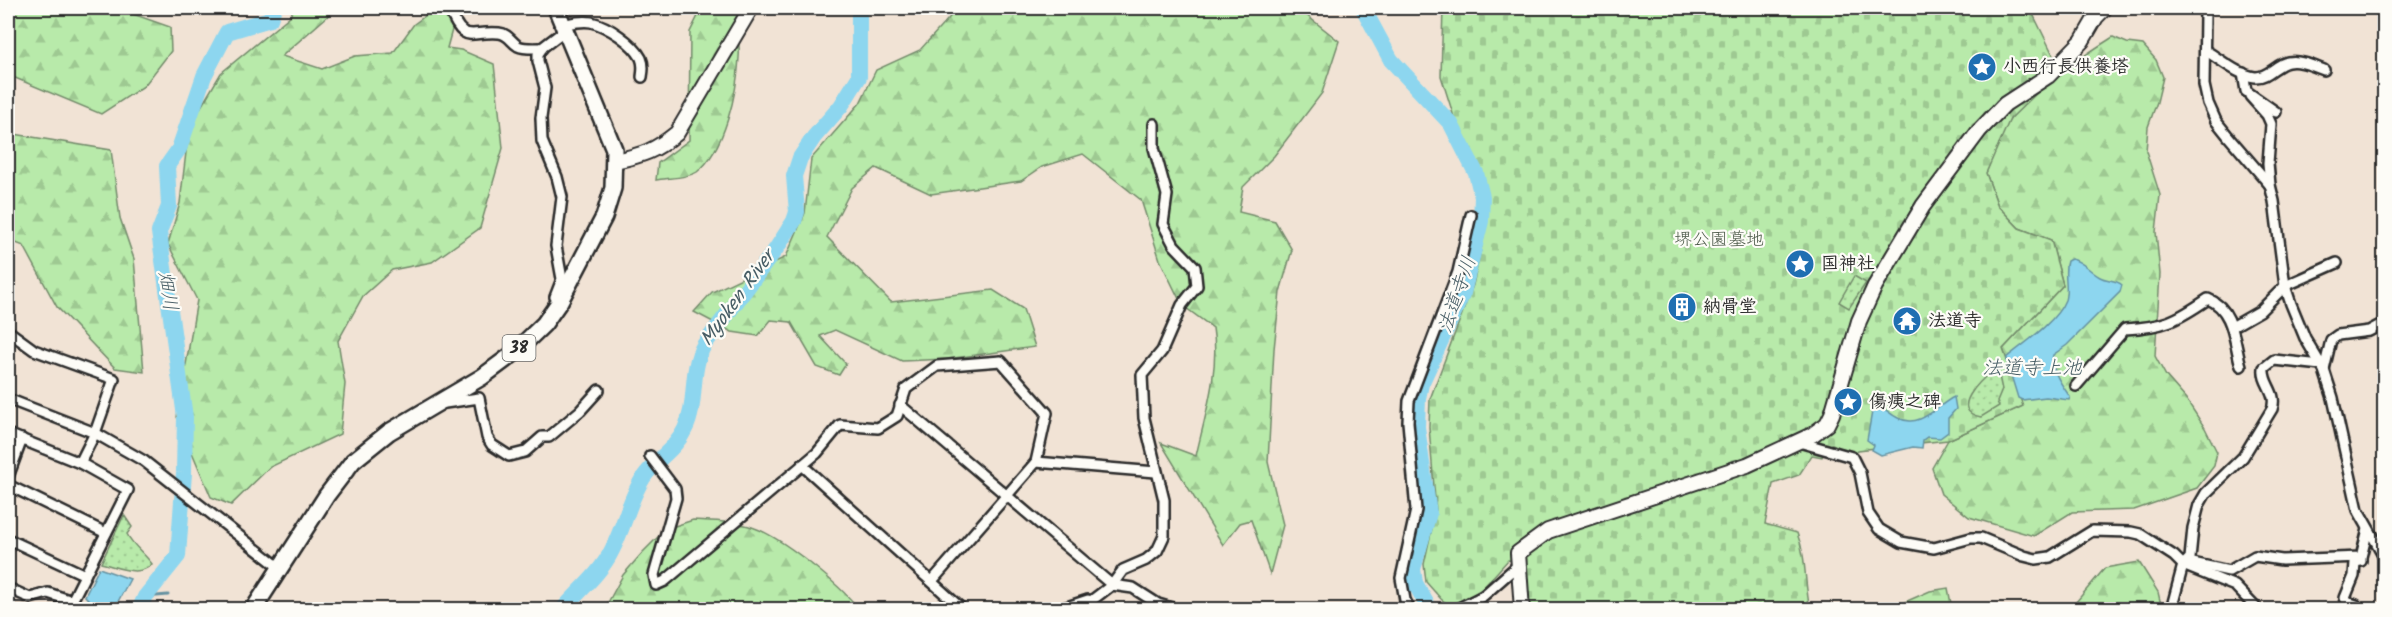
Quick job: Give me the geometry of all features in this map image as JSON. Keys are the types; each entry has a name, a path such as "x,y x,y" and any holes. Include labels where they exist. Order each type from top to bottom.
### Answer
{"main road":[{"name":"38","path":"253,609 327,495 353,461 389,432 482,377 513,354 543,324 558,305 604,217 613,188 615,161 609,132 556,8"}],"street":[{"path":"449,8 459,28 466,34 472,36 500,33 510,37 518,46 542,48"},
{"path":"615,161 645,155 659,148 677,133 751,8"},
{"path":"1522,609 1518,552 1548,531 1747,465 1821,430 1832,414 1859,321 1875,286 1923,206 1979,131 2005,104 2048,76 2082,41 2096,17 2105,8"},
{"path":"2202,8 2205,14 2205,85 2208,103 2216,121 2270,185"},
{"path":"558,305 555,297 562,273 556,246 562,197 561,188 540,131 545,88 538,54 563,28 589,22 610,30 630,45 640,58 643,67 642,77"},
{"path":"2206,51 2243,73 2257,77 2266,75 2286,62 2298,62 2324,70"},
{"path":"2243,73 2246,91 2267,115 2271,124 2268,163 2285,286 2305,338 2322,368 2333,398 2358,510 2385,556"},
{"path":"2250,96 2276,112"},
{"path":"1079,609 1112,585 1123,570 1146,560 1157,551 1164,536 1164,500 1144,418 1142,375 1162,351 1182,305 1197,286 1195,267 1174,245 1163,224 1167,195 1154,148 1155,124"},
{"path":"1410,609 1405,600 1401,578 1416,510 1408,422 1409,401 1458,272 1471,215"},
{"path":"2232,327 2260,311 2285,286 2337,264"},
{"path":"2076,386 2125,329 2166,324 2181,318 2208,299 2222,308 2232,327 2241,366"},
{"path":"2322,368 2331,340 2338,335 2369,331 2385,323"},
{"path":"8,331 34,350 114,379 80,463"},
{"path":"2171,609 2185,563 2190,558 2193,528 2199,505 2206,493 2244,457 2272,409 2275,401 2274,395 2266,381 2264,368 2274,360 2284,360 2322,368"},
{"path":"650,456 675,489 676,498 654,575 656,585 665,581 816,453 840,425 878,428 897,416 906,389 937,366 1001,361 1047,413 1036,462 932,582"},
{"path":"437,404 479,398 487,437 492,445 509,456 525,452 542,437 549,436 580,411 599,390"},
{"path":"8,399 94,433 144,461 280,568"},
{"path":"900,405 1112,585 1132,588 1158,604 1179,609"},
{"path":"8,434 80,463 128,490 72,601 48,593 30,598 8,588"},
{"path":"8,477 22,439"},
{"path":"1799,442 1852,458 1860,473 1868,513 1879,529 1901,542 1934,548 1971,538 1981,538 2036,559 2050,557 2081,537 2100,530 2140,534 2185,563 2235,586 2258,609"},
{"path":"1036,462 1156,472"},
{"path":"802,465 963,609"},
{"path":"8,485 106,533"},
{"path":"2355,609 2356,605 2347,602 2345,598 2354,576 2355,561 2361,561 2368,529"},
{"path":"8,539 85,575"},
{"path":"2185,563 2229,571 2255,556 2283,560 2361,557"},
{"path":"1455,609 1483,596 1518,566"},
{"path":"1058,609 1093,599"}],"green space":[{"path":"8,8 116,8 170,27 171,51 144,86 101,114 8,75"},
{"path":"294,8 337,8 282,56 322,69 355,56 393,53 414,24 436,8 458,8 447,48 461,50 494,64 503,148 480,228 432,262 392,270 363,296 338,341 345,384 340,434 270,467 231,505 211,497 177,417 197,300 168,244 180,203 189,127 221,73 290,16"},
{"path":"702,8 739,8 737,20 739,58 736,87 728,119 715,150 697,172 683,177 656,180 658,163 689,140 690,32"},
{"path":"958,8 1307,8 1305,14 1339,41 1322,93 1274,156 1243,187 1239,212 1275,221 1292,250 1280,292 1274,349 1268,462 1283,525 1270,574 1251,520 1240,523 1223,545 1161,443 1196,456 1213,376 1215,344 1213,328 1182,305 1160,260 1141,200 1083,154 1042,167 1021,181 931,194 876,168 852,188 827,237 891,302 993,290 1023,309 1035,347 947,359 902,361 835,330 820,336 846,364 839,375 817,367 791,322 771,320 758,336 732,332 694,312 712,292 786,257 805,213 811,159 860,103 876,70 920,50"},
{"name":"堺公園墓地","path":"1443,8 2030,8 2062,73 2010,119 1986,173 1998,206 2019,228 2051,240 2063,285 2003,349 2023,406 1948,440 1858,450 1854,454 1832,444 1822,457 1812,455 1799,475 1773,484 1765,524 1797,533 1810,609 1528,609 1525,563 1508,560 1482,589 1452,608 1426,582 1424,564 1436,511 1429,427 1430,399 1473,285 1487,223 1478,172 1454,117 1441,76"},
{"path":"2113,37 2127,43 2143,45 2156,60 2163,77 2148,127 2146,151 2160,195 2156,232 2160,274 2155,356 2166,376 2186,399 2205,428 2217,452 2214,466 2197,488 2134,510 2072,512 2034,536 1969,517 1941,494 1932,468 1948,440 2022,406 2003,349 2063,285 2051,240 2019,228 1998,206 1986,173 1997,145 2011,118 2033,95 2072,64"},
{"path":"8,133 111,150 120,218 134,259 144,372 115,368 57,307 24,246 8,240"},
{"path":"1854,276 1866,283 1849,308 1839,302"},
{"path":"1994,369 1998,371 2002,390 1997,402 1999,406 1981,417 1971,414 1967,408 1970,394"},
{"path":"124,515 132,527 127,534 152,564 147,568 134,571 101,563"},
{"path":"693,520 735,523 762,531 808,562 838,587 859,609 604,610 623,575 643,552 666,529"},
{"path":"2139,562 2158,592 2162,609 2070,609 2105,568"},
{"path":"1948,588 1952,609 1889,609 1930,591"}],"water":[{"name":"法道寺上池","path":"2071,259 2100,277 2120,283 2122,285 2120,292 2067,345 2053,355 2053,366 2070,397 2069,400 2046,397 2022,400 2018,398 2007,357 2040,331 2061,308 2066,295 2067,261"},
{"path":"1954,397 1956,409 1948,418 1948,432 1940,438 1927,437 1923,440 1922,448 1913,447 1881,455 1872,450 1874,445 1867,440 1873,406 1883,408 1906,421 1914,421 1928,415"},
{"path":"99,568 130,579 114,609 98,609 85,596"}],"waterway":[{"name":"畑川","path":"139,610 145,597 178,556 184,473 185,417 159,232 169,206 167,166 179,149 204,76 227,32 270,19 274,8"},
{"name":"Myoken River","path":"562,610 596,574 607,558 643,478 676,443 685,429 691,409 699,355 704,345 776,249 794,221 797,212 794,176 800,158 814,137 841,106 859,77 859,8"},
{"name":"法道寺川","path":"1363,8 1391,60 1451,124 1476,173 1482,197 1481,221 1463,293 1421,384 1418,398 1417,427 1429,513 1413,569 1415,583 1430,610"},
{"path":"145,597 168,595"}],"place":[{"name":"小西行長供養塔","path":"1982,67"},
{"name":"国神社","path":"1800,264"},
{"name":"納骨堂","path":"1682,307"},
{"name":"法道寺","path":"1907,321"},
{"name":"傷痍之碑","path":"1848,402"}]}
